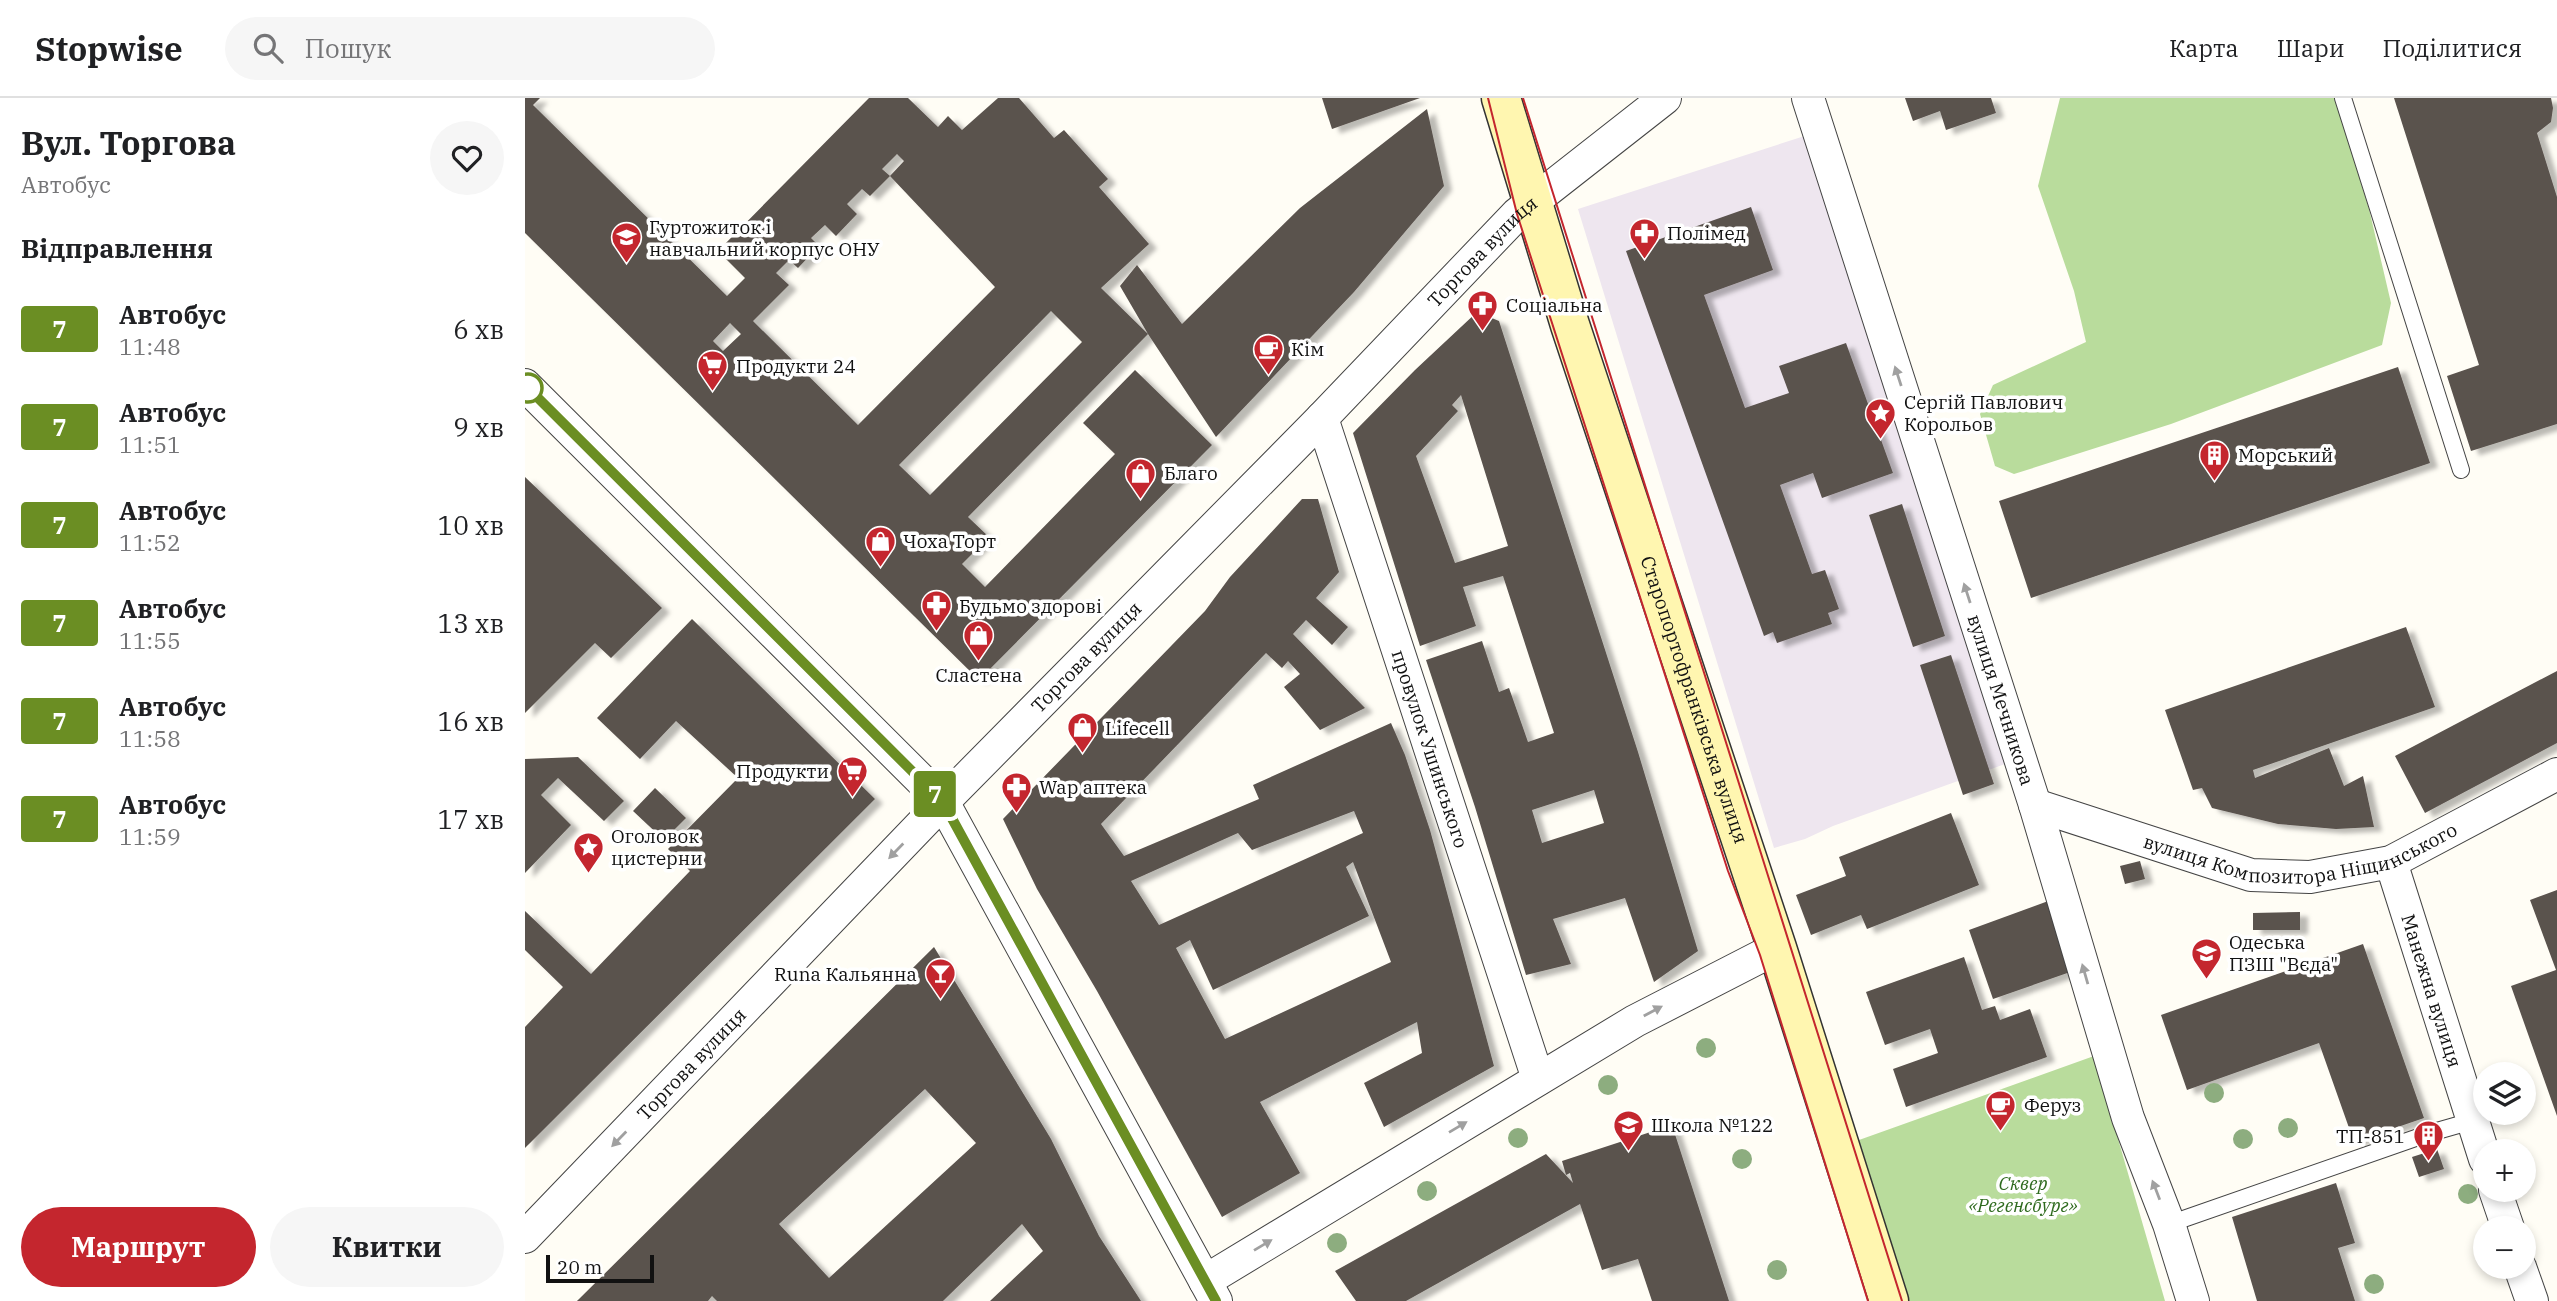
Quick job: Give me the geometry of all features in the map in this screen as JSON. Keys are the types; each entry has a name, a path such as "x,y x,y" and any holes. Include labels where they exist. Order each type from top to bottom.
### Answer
{"main road":[{"name":"Старопортофранківська вулиця","path":"1501,98 1574,338 1777,948 1889,1301"}],"street":[{"name":"Торгова вулиця","path":"525,1237 943,802 1322,418 1517,214 1665,98"},
{"name":"вулиця Мечникова","path":"1808,98 2035,805 2128,1118 2169,1224 2193,1301"},
{"path":"525,386 943,802 1210,1291 1538,1079 1635,1021 1777,948"},
{"name":"провулок Ушинського","path":"1322,418 1538,1079"},
{"name":"вулиця Композитора Ніщинського","path":"2035,805 2251,875 2310,877 2391,862 2557,774"},
{"name":"Манежна вулиця","path":"2391,862 2478,1139"},
{"path":"2524,1279 2532,1301"}],"lane":[{"path":"2343,98 2461,470"},
{"path":"2169,1224 2430,1133 2472,1121"}],"shaded area":[{"path":"1817,132 2019,759 1833,826 1805,839 1774,848 1578,209"}],"green space":[{"path":"2060,98 2335,98 2369,209 2391,303 2382,345 2171,424 2014,474 1995,466 1980,414 1993,385 2086,342 2074,291 2038,186"},
{"name":"Сквер «Регенсбург»","path":"2094,1056 2165,1301 1909,1301 1859,1140"}],"building":[{"path":"525,98 540,98 533,105 727,296 745,278 718,251 869,98 908,98 938,127 948,116 962,130 998,98 1019,98 1054,138 1064,130 1108,179 1099,187 1149,244 1101,288 1148,334 968,517 989,537 962,564 985,587 1115,454 1083,423 1135,370 1212,445 979,680 525,233","holes":["897,154 904,161 890,176 882,169","890,176 995,287 858,425 753,321 789,285 776,273 789,260 798,268 819,246 811,238 825,225 836,236 857,214 847,204 862,189 870,196","1051,311 1082,342 930,495 899,465","730,323 741,334 723,351 713,341"]},
{"path":"1322,98 1420,98 1332,129"},
{"path":"1905,98 1991,98 1996,113 1946,130 1940,111 1913,121"},
{"path":"2394,98 2551,98 2551,122 2537,133 2557,197 2557,424 2471,451 2447,376 2479,365"},
{"path":"1427,109 1444,186 1354,292 1216,437 1148,334 1120,286 1137,265 1182,324 1300,208"},
{"path":"1751,207 1773,270 1704,295 1745,408 1789,393 1779,366 1846,343 1893,473 1822,498 1813,473 1780,485 1812,574 1825,570 1839,609 1828,613 1832,624 1777,643 1773,632 1764,636 1626,251"},
{"path":"1477,312 1499,321 1638,752 1698,951 1654,982 1625,898 1553,919 1571,964 1526,975 1475,807 1426,660 1482,641 1499,692 1509,688 1528,742 1554,733 1503,576 1463,587 1476,626 1420,646 1353,433","holes":["1461,395 1508,546 1455,563 1416,456 1458,411 1452,405","1594,790 1604,823 1542,843 1532,810"]},
{"name":"Морський","path":"2398,367 2430,463 2031,598 1999,501"},
{"path":"525,477 662,608 611,658 595,643 525,713"},
{"path":"1302,499 1318,499 1339,572 1316,598 1348,627 1332,645 1306,620 1293,634 1365,708 1320,730 1284,687 1300,674 1288,661 1282,668 1266,653 1101,824 1124,856 1259,799 1253,785 1391,723 1405,755 1430,830 1494,1066 1384,1127 1364,1083 1422,1053 1417,1022 1260,1102 1300,1173 1222,1217 1097,991 1037,889 1003,819 1205,611 1230,577","holes":["1354,811 1363,833 1159,925 1131,881 1238,833 1252,850","1353,862 1391,962 1225,1039 1176,948 1190,940 1213,990 1369,916 1346,867"]},
{"path":"1902,504 1945,636 1913,647 1869,515"},
{"path":"692,619 875,799 525,1148 525,1027 563,987 525,950 525,911 591,974 690,871 668,849 738,778 676,721 640,759 597,718"},
{"path":"2406,627 2435,707 2253,770 2255,778 2329,748 2344,786 2363,776 2374,827 2336,829 2278,824 2212,808 2202,788 2193,790 2165,710"},
{"path":"1951,655 1994,784 1963,795 1920,665"},
{"path":"2557,671 2557,743 2425,813 2395,756"},
{"path":"578,757 624,801 604,821 558,778 541,795 571,825 525,873 525,759"},
{"path":"655,788 686,818 664,840 633,811"},
{"path":"1951,813 1979,885 1867,929 1861,915 1811,935 1796,895 1846,876 1839,857"},
{"path":"2140,861 2145,879 2125,884 2120,866"},
{"path":"2557,890 2557,1116 2511,986 2556,970 2530,900"},
{"path":"2051,900 2076,970 1993,999 1969,930"},
{"path":"2300,912 2300,930 2253,930 2253,913"},
{"path":"2363,944 2424,1118 2354,1142 2319,1043 2187,1090 2161,1015"},
{"path":"934,947 1051,1139 1099,1236 1141,1301 990,1301 1043,1251 1022,1224 943,1301 717,1301 712,1296 708,1301 577,1301","holes":["925,1089 976,1143 829,1278 779,1224"]},
{"path":"1964,957 1982,1010 1995,1006 2000,1020 2030,1009 2047,1057 1906,1107 1893,1069 1938,1053 1930,1029 1885,1045 1866,992"},
{"path":"1672,1125 1729,1301 1652,1301 1638,1259 1602,1270 1580,1204 1406,1301 1356,1301 1335,1271 1546,1154 1573,1183 1570,1173 1566,1175 1562,1161"},
{"name":"ТП-851","path":"2437,1149 2444,1169 2419,1177 2412,1157"},
{"path":"2336,1183 2355,1243 2338,1248 2355,1301 2257,1301 2232,1217"}],"tram line":[{"path":"1488,98 1517,214 1728,871 1760,955 1868,1301"},
{"path":"1523,98 1902,1301"}],"bus line":[{"name":"7","path":"525,385 943,802 1216,1301"}],"place":[{"name":"Полімед","path":"1644,260"},
{"name":"Гуртожиток і навчальний корпус ОНУ","path":"626,265"},
{"name":"Соціальна","path":"1483,332"},
{"name":"Кім","path":"1268,376"},
{"name":"Продукти 24","path":"713,393"},
{"name":"Сергій Павлович Корольов","path":"1881,440"},
{"name":"Морський","path":"2215,482"},
{"name":"Благо","path":"1141,500"},
{"name":"Чоха Торт","path":"880,568"},
{"name":"Будьмо здорові","path":"936,633"},
{"name":"Сластена","path":"979,663"},
{"name":"Lifecell","path":"1082,755"},
{"name":"Продукти","path":"852,798"},
{"name":"Wap аптека","path":"1016,814"},
{"name":"Оголовок цистерни","path":"588,874"},
{"name":"Одеська ПЗШ \"Вєда\"","path":"2206,980"},
{"name":"Runa Кальянна","path":"940,1001"},
{"name":"Феруз","path":"2001,1132"},
{"name":"Школа №122","path":"1628,1152"},
{"name":"ТП-851","path":"2428,1163"}]}
